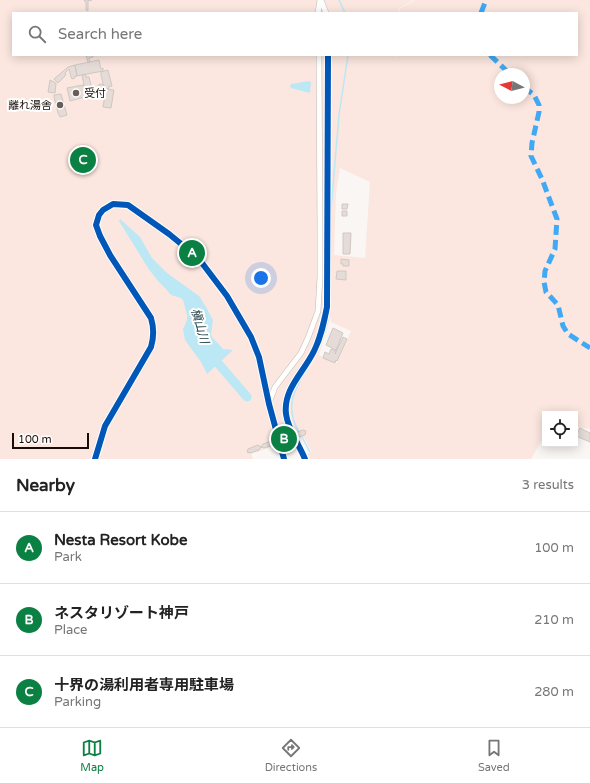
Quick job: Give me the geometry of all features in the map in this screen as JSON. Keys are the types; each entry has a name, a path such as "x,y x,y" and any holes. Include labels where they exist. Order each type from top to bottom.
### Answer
{"street":[{"path":"318,12 321,0"},
{"path":"321,0 326,12"},
{"path":"268,404 275,387 306,343 318,311 320,235 319,56"},
{"path":"305,459 288,423 286,404 288,393 314,352 320,337 327,307 328,56"},
{"path":"95,459 105,426 151,347 154,326 151,318 110,255 96,225 99,215 103,210 113,204 128,206 169,234 191,252 213,276 230,301 251,337 259,357 268,404 284,459"}],"shaded area":[{"path":"0,0 413,0 398,9 400,12 12,12 12,56 396,56 393,58 398,56 578,56 578,12 400,12 399,9 415,0 590,0 590,429 578,427 578,411 542,411 542,440 531,459 308,459 306,454 312,452 303,436 251,454 253,459 0,459","holes":["340,168 370,182 365,258 334,255 336,193","331,316 331,322 351,331 336,364 319,355"]}],"water":[{"path":"311,82 310,93 291,88 290,86 291,84"},
{"path":"120,219 140,237 152,258 167,273 199,296 213,320 212,337 223,349 233,350 207,374 201,362 185,340 183,329 187,320 187,315 183,300 171,295 158,281 148,268 119,221"}],"building":[{"path":"84,0 92,0 88,1 88,11 86,10 86,3"},
{"path":"86,56 93,56 89,58 90,62 88,62"},
{"path":"99,60 103,71 77,76 75,65"},
{"path":"75,65 77,76 75,76 75,78 72,79 69,69 65,73 66,75 58,83 54,79 68,67"},
{"path":"108,70 112,86 108,87 109,89 104,88 101,75 101,72"},
{"path":"85,74 86,77 89,77 93,93 86,95 82,75"},
{"path":"50,80 56,83 55,93 48,92"},
{"path":"100,84 104,85 102,90 100,90 97,86"},
{"name":"受付","path":"83,85 85,97 70,101 67,88"},
{"path":"106,89 114,90 111,108 103,107"},
{"name":"離れ湯舎","path":"61,94 67,115 60,117 54,95"},
{"path":"342,204 348,204 347,209 342,209"},
{"path":"342,211 347,211 347,216 342,216"},
{"path":"343,233 351,233 350,254 343,254"},
{"path":"341,259 349,260 349,266 343,266 343,264 341,264"},
{"path":"337,271 346,271 346,280 336,279"},
{"path":"333,328 343,333 336,350 326,345"},
{"path":"343,337 347,339 337,361 336,360 335,363 323,358 325,352 329,354 331,349 336,351 335,354"},
{"path":"580,428 590,433 590,442 578,437"},
{"path":"303,430 306,431 305,435 264,448 261,447 263,444"},
{"path":"258,445 261,447 259,450 250,453 247,452 248,449"}],"waterway":[{"path":"339,0 345,12"},
{"path":"330,300 331,209 339,115 348,56"},
{"path":"299,432 294,421 292,411 294,392 322,340 329,310"},
{"name":"槇山川","path":"211,355 247,397"},
{"path":"301,435 310,452"}],"marked path":[{"path":"481,12 486,0"},
{"path":"491,56 504,68"},
{"path":"530,92 534,95 539,105 531,156 542,179 557,219 555,249 545,271 544,282 546,292 558,305 563,326 568,334 590,348"}],"cycle path":[{"path":"305,459 289,426 286,414 286,405 295,381 310,359 316,346 327,307 328,56"},
{"path":"95,459 105,426 151,347 153,336 151,318 110,255 96,225 99,215 103,210 113,204 128,205 169,234 202,263 227,296 251,337 259,357 269,404 284,459"}],"place":[{"name":"受付","path":"76,93"},
{"name":"離れ湯舎","path":"60,105"},
{"name":"十界の湯利用者専用駐車場","path":"83,160"},
{"name":"Nesta Resort Kobe","path":"192,253"},
{"name":"ネスタリゾート神戸","path":"284,439"}]}
